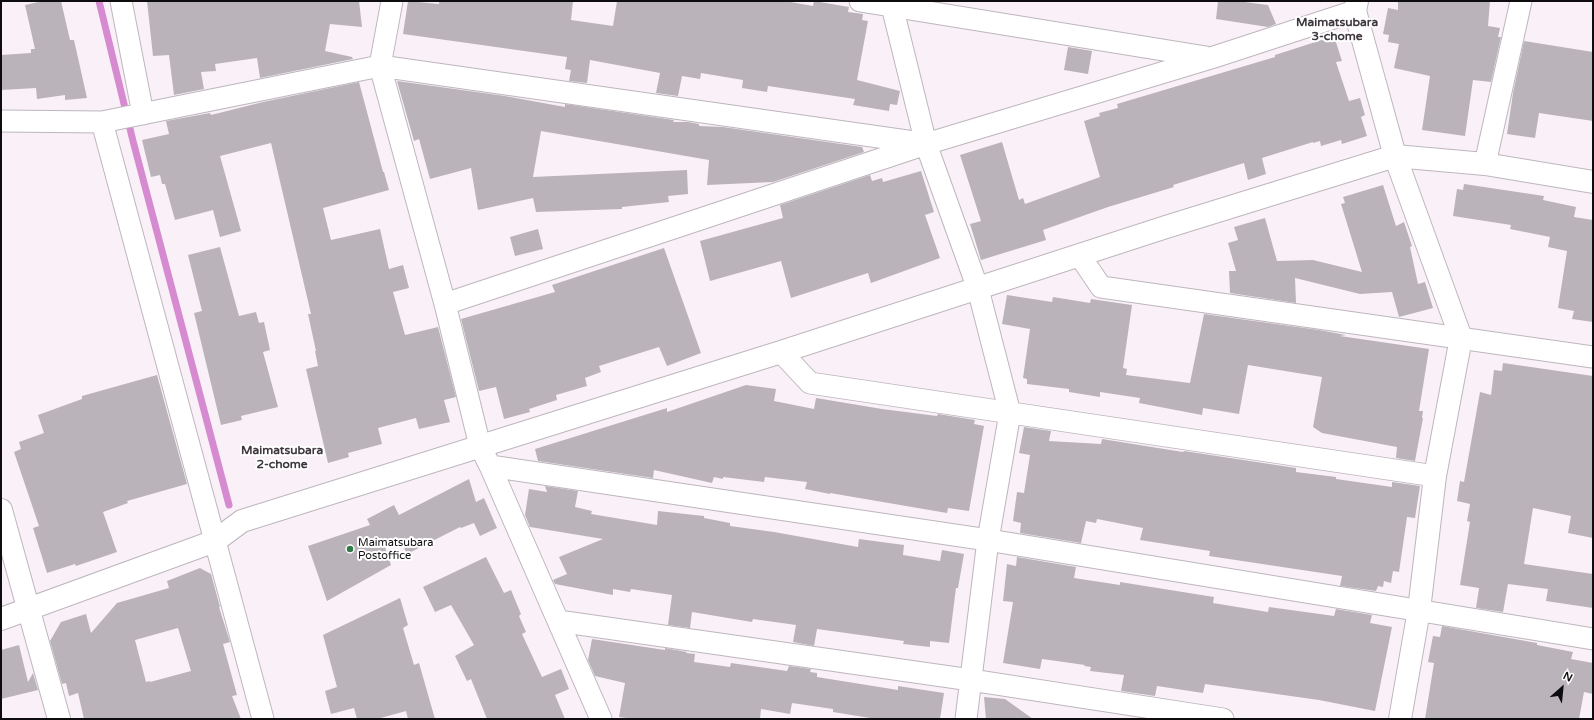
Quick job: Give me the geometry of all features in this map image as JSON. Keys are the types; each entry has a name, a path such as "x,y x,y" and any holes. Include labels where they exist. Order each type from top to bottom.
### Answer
{"street":[{"path":"121,1 143,114"},
{"path":"392,1 380,66 444,304 480,446 601,719"},
{"path":"860,1 892,4 1210,58"},
{"path":"1485,164 1521,1"},
{"path":"892,4 926,144 978,289 1010,413 988,540 966,719"},
{"path":"444,304 926,144 1210,58 1356,6 1396,156 1461,338 1435,476 1419,610 1400,719"},
{"path":"1,121 102,122 380,66 926,144"},
{"path":"102,122 263,719"},
{"path":"1,619 215,541 242,521 781,352 1216,211 1396,156 1485,164 1593,182"},
{"path":"1080,256 1101,287 1593,357"},
{"path":"781,352 810,383 1435,476"},
{"path":"490,466 988,540 1419,610 1593,640"},
{"path":"1,510 59,719"},
{"path":"558,621 971,680 1223,719"}],"building":[{"path":"43,1 61,1 70,40 74,40 87,98 65,100 65,95 37,99 36,88 1,90 1,55 31,53 31,49 35,49 25,5"},
{"path":"147,1 359,1 362,27 330,24 325,51 352,57 353,59 260,78 257,58 215,64 216,71 201,72 204,89 174,95 169,55 153,56"},
{"path":"408,1 439,4 439,1 573,1 571,20 613,26 617,1 785,1 813,6 814,1 849,7 848,12 863,14 862,20 868,21 857,80 900,91 897,105 890,104 889,111 853,105 855,99 768,86 767,92 742,88 743,80 701,73 700,79 682,76 678,96 656,93 660,73 590,60 587,83 569,81 571,70 565,69 567,57 403,34"},
{"path":"1218,1 1237,1 1268,5 1276,24 1268,27 1216,19"},
{"path":"1398,1 1490,1 1488,26 1500,28 1498,37 1501,37 1491,82 1473,80 1465,136 1422,130 1430,76 1394,68 1399,44 1388,42 1389,35 1383,34 1388,8 1398,10"},
{"path":"1334,36 1342,61 1336,62 1349,101 1360,98 1365,115 1361,117 1367,136 1342,144 1341,140 1321,146 1320,141 1313,142 1262,158 1266,174 1248,180 1244,163 1173,185 1174,187 1108,207 1043,230 1046,240 981,260 970,224 981,221 960,155 1002,142 1019,200 1023,198 1025,204 1100,177 1084,121 1100,116 1099,113 1118,108 1117,104 1275,57 1275,55"},
{"path":"1524,41 1593,52 1593,121 1539,113 1535,138 1507,134 1513,93"},
{"path":"1068,47 1092,51 1088,74 1064,70"},
{"path":"397,81 505,96 565,107 565,104 674,120 673,122 688,122 699,124 699,126 723,127 862,147 864,152 773,182 707,185 709,160 541,131 533,177 687,170 688,194 668,196 669,202 622,207 622,209 536,212 533,198 478,210 471,168 430,179 419,139 414,141"},
{"path":"359,82 389,190 323,208 331,240 380,229 389,269 403,265 409,288 393,292 405,335 438,327 456,397 444,400 450,422 419,429 416,418 378,428 382,444 348,453 349,457 328,463 306,369 318,366 308,314 311,314 271,143 220,156 241,231 220,237 213,210 175,220 165,184 162,184 160,175 151,177 142,140 169,134 166,121 210,113 211,115 263,102"},
{"path":"921,171 934,212 925,215 940,258 871,283 868,273 791,298 781,261 710,281 700,241 783,218 780,205 870,175 872,181 882,178 883,182"},
{"path":"1464,184 1544,196 1543,200 1576,207 1574,217 1593,220 1593,322 1572,319 1574,311 1558,308 1567,251 1548,247 1550,237 1510,229 1511,225 1453,216 1457,189 1463,190"},
{"path":"1383,185 1396,226 1404,222 1412,246 1410,247 1418,284 1425,282 1433,308 1399,317 1392,292 1360,294 1295,278 1296,303 1230,293 1229,271 1236,271 1228,243 1238,240 1234,227 1265,218 1277,261 1313,260 1362,272 1341,204 1345,203 1343,197"},
{"path":"538,229 543,249 515,256 510,237"},
{"path":"220,247 239,316 256,312 259,323 264,322 270,350 263,352 278,407 241,416 242,420 221,425 194,313 202,311 188,255"},
{"path":"664,248 701,353 667,366 659,347 599,366 601,372 585,378 587,386 556,395 557,400 529,409 530,412 504,419 496,387 479,391 461,319 555,292 552,285"},
{"path":"1007,295 1052,302 1053,297 1090,303 1091,299 1132,305 1123,368 1127,369 1126,375 1190,383 1204,314 1319,330 1346,335 1340,336 1429,349 1419,411 1423,411 1423,418 1415,461 1396,458 1397,447 1322,433 1313,427 1322,377 1248,365 1239,414 1203,408 1202,415 1139,403 1140,398 1100,392 1100,397 1069,392 1069,389 1027,384 1027,379 1023,378 1030,329 1002,324"},
{"path":"1503,363 1593,376 1593,538 1568,533 1571,516 1533,508 1524,564 1593,574 1593,608 1546,601 1548,589 1508,584 1503,612 1476,608 1479,588 1460,585 1470,522 1467,521 1470,504 1457,501 1460,481 1464,482 1480,392 1491,395 1494,370 1502,371"},
{"path":"157,375 187,484 127,501 128,503 103,512 117,552 76,566 75,564 47,573 33,528 39,526 14,452 21,449 19,442 44,433 38,415 82,399 82,396"},
{"path":"746,385 776,389 774,401 814,409 816,398 882,409 937,416 938,414 975,420 974,424 984,426 969,511 948,508 947,513 830,494 805,489 807,482 765,477 764,482 714,477 712,483 654,470 653,478 538,461 535,449 667,408 667,412"},
{"path":"1024,427 1051,431 1049,441 1101,444 1102,439 1296,468 1296,472 1336,477 1336,479 1392,487 1392,482 1420,486 1415,518 1407,517 1399,572 1393,571 1391,583 1384,581 1383,587 1378,586 1376,591 1340,586 1342,576 1209,556 1210,551 1140,540 1143,528 1097,519 1096,523 1086,521 1081,543 1020,533 1021,523 1013,521 1017,492 1024,493 1030,455 1019,453"},
{"path":"469,479 476,502 484,498 497,528 480,536 474,523 461,528 460,527 407,554 401,541 385,547 391,565 327,601 308,546 370,525 367,519 394,505 399,515"},
{"path":"545,486 578,491 575,507 592,511 591,514 657,525 658,511 704,516 704,518 730,523 730,526 774,532 858,547 859,539 904,545 903,555 940,561 942,550 964,554 958,588 956,588 949,643 930,641 930,647 903,644 904,641 817,629 814,646 793,642 796,625 753,619 752,622 692,612 690,628 668,625 672,595 631,589 630,592 613,589 613,595 555,584 553,580 567,574 559,557 603,539 530,527 525,515 529,489 547,492"},
{"path":"486,557 504,593 511,590 521,614 519,616 526,632 522,634 542,677 561,669 569,689 555,695 565,719 487,719 471,679 467,681 455,656 474,645 451,605 435,612 423,587"},
{"path":"1017,557 1076,567 1074,578 1120,585 1120,582 1214,597 1213,603 1268,612 1269,607 1334,616 1336,609 1372,615 1370,623 1392,627 1375,711 1319,700 1205,684 1203,693 1157,686 1155,696 1121,691 1124,675 1090,671 1091,667 1084,666 1085,665 1042,659 1040,669 1003,663 1013,602 1003,601 1007,564 1016,566"},
{"path":"200,568 211,574 230,642 223,644 237,695 232,696 241,719 84,719 78,693 69,696 66,683 62,684 50,641 61,622 86,614 91,633 117,603 169,588 167,581","holes":["178,628 191,671 146,682 135,640"]},
{"path":"400,598 408,625 403,628 414,665 419,663 435,719 408,719 406,711 377,719 357,719 354,708 331,714 325,691 337,687 323,635"},
{"path":"1442,626 1537,643 1537,645 1573,652 1571,659 1593,663 1593,694 1584,692 1579,719 1425,719 1434,663 1428,662 1433,636 1440,637"},
{"path":"592,639 687,652 686,653 695,654 694,662 730,667 731,663 787,671 789,666 811,669 810,672 817,673 817,677 898,690 898,686 944,693 940,719 876,719 833,712 833,709 792,703 790,714 761,709 760,719 634,719 619,717 625,683 595,676 588,660"},
{"path":"19,645 28,682 33,673 38,690 1,699 1,650"},
{"path":"984,697 1005,699 1033,719 986,719"}],"waterway":[{"path":"99,1 133,141 229,505"}],"place":[{"name":"Maimatsubara Postoffice","path":"350,549"}],"district":[{"name":"Maimatsubara 3-chome","path":"1337,30"},
{"name":"Maimatsubara 2-chome","path":"282,458"}]}
